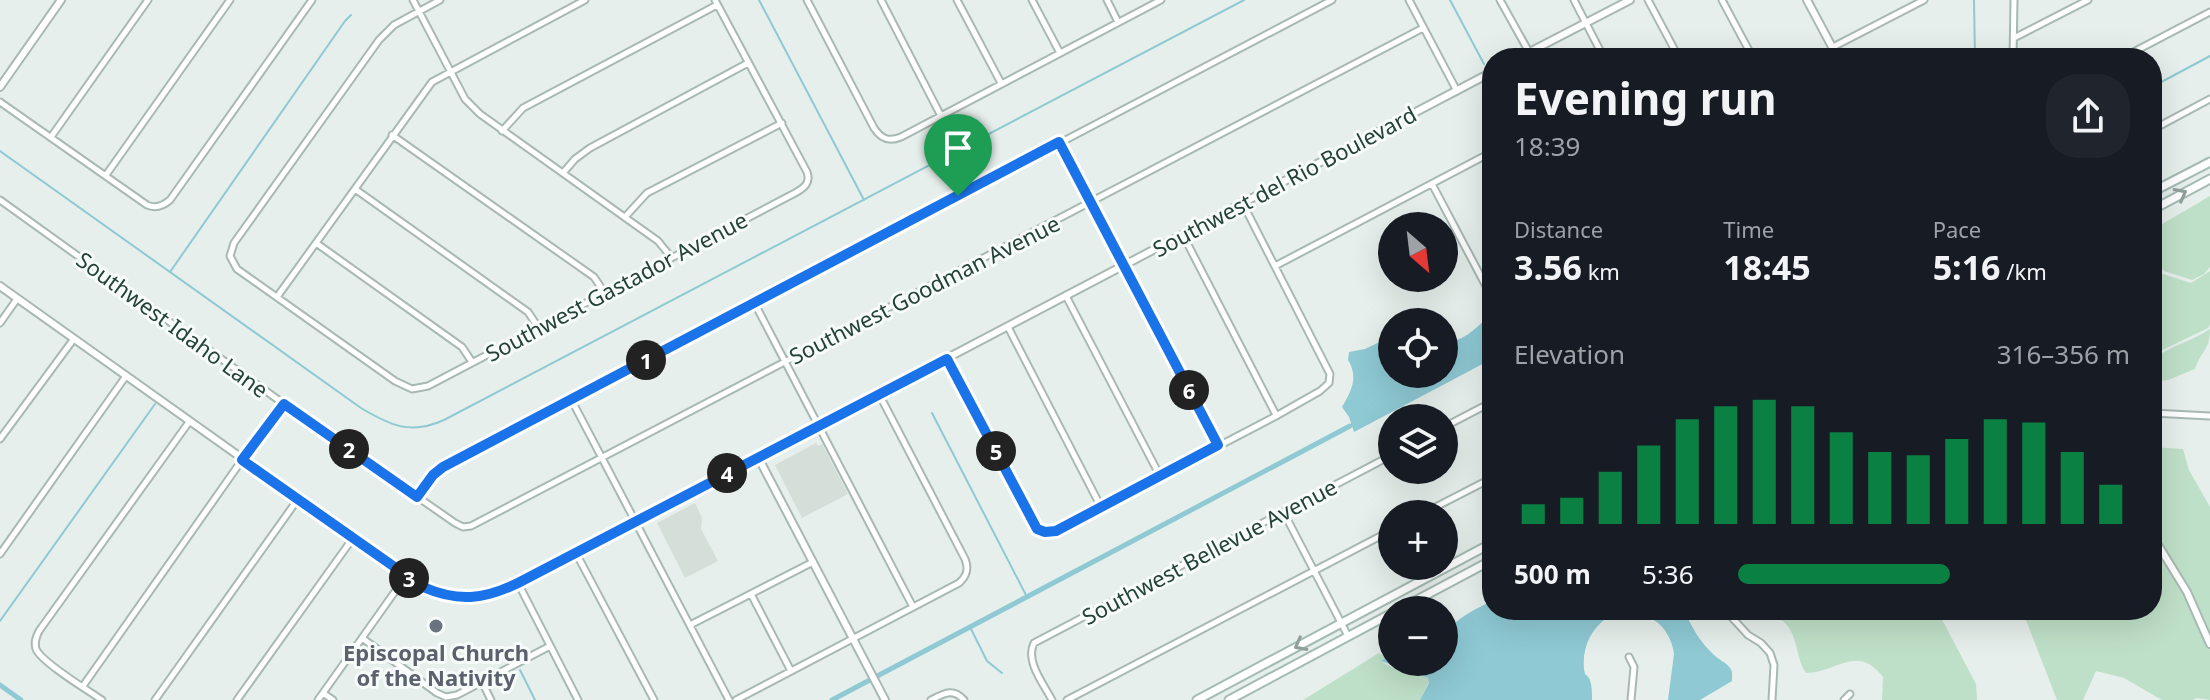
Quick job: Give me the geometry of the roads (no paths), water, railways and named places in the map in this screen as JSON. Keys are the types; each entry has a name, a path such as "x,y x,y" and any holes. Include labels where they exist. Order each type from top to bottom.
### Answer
{"main road":[{"path":"2162,187 2210,162"},
{"path":"2162,205 2210,179"},
{"path":"1197,700 1482,548"},
{"path":"1424,596 1482,565"},
{"path":"1229,700 1378,621"}],"street":[{"path":"0,87 61,0"},
{"path":"51,137 148,0"},
{"path":"106,175 230,0"},
{"path":"0,102 147,205 161,206 170,200 312,0"},
{"path":"413,0 465,99 480,114 658,241 671,257"},
{"path":"440,0 387,31 234,243 230,256 237,269 277,298 432,82 585,0"},
{"path":"807,0 874,128 883,138 897,139 1161,0"},
{"path":"881,0 941,116"},
{"path":"957,0 1001,83"},
{"path":"1032,0 1060,53"},
{"path":"1107,0 1118,22"},
{"path":"417,497 439,469 1332,0"},
{"path":"1409,0 1457,91"},
{"path":"1500,0 1527,48"},
{"path":"1574,0 1599,48"},
{"path":"1537,48 1630,0"},
{"path":"1648,0 1674,48"},
{"path":"1722,0 1748,48"},
{"path":"1807,0 1833,47 1924,0"},
{"path":"2014,0 2014,48"},
{"path":"2014,38 2088,0"},
{"path":"502,131 523,108 716,2 782,123 647,193 625,217"},
{"path":"2141,48 2210,12"},
{"name":"Southwest Goodman Avenue","path":"467,527 603,459 1423,28"},
{"path":"563,173 590,148 748,63"},
{"name":"Southwest del Rio Boulevard","path":"0,286 406,576 437,593 466,598 493,594 518,583 1482,77"},
{"path":"2162,125 2210,99"},
{"name":"Southwest Gastador Avenue","path":"277,298 395,381 412,389 428,386 802,189 808,182 807,172 782,123"},
{"path":"392,135 594,277 604,292"},
{"path":"1059,142 1218,445"},
{"path":"1275,266 1482,158"},
{"path":"1432,184 1482,279"},
{"path":"355,189 528,312 538,327"},
{"name":"Southwest Idaho Lane","path":"0,200 284,404 455,523 467,527"},
{"path":"947,359 1037,529 1045,532 1056,531 1276,416 1320,391 1329,383 1330,374 1242,202"},
{"path":"1183,235 1276,416"},
{"path":"316,243 462,347 472,362"},
{"path":"1066,296 1160,476"},
{"path":"0,323 17,299"},
{"path":"755,304 913,607"},
{"path":"1008,327 1101,507"},
{"path":"0,439 73,340"},
{"path":"0,554 126,376"},
{"path":"736,700 959,583 967,572 965,559 879,394"},
{"path":"571,399 729,700"},
{"path":"83,686 284,404"},
{"path":"1458,420 1482,407"},
{"path":"2162,414 2210,416"},
{"path":"102,700 43,659 35,640 189,422"},
{"path":"758,457 885,700"},
{"name":"Southwest Bellevue Avenue","path":"1052,700 1031,660 1030,651 1034,643 1378,463"},
{"path":"1449,500 1482,483"},
{"path":"155,700 298,499"},
{"path":"1284,513 1348,637"},
{"path":"1067,700 1378,537"},
{"path":"237,700 353,538"},
{"path":"2162,551 2187,592 2210,644"},
{"path":"576,553 654,700"},
{"path":"690,625 813,562"},
{"path":"318,700 406,576"},
{"path":"518,583 578,700"},
{"path":"751,594 791,671"},
{"path":"1734,620 1770,653 1774,665 1772,700"},
{"path":"362,638 442,695 450,697 550,646"},
{"path":"1629,657 1634,667 1631,700"},
{"path":"482,682 491,700"},
{"path":"931,700 946,692 955,692 964,700"},
{"path":"323,693 333,700"},
{"path":"1844,700 1850,694"}],"water":[{"path":"1482,322 1482,364 1458,377 1458,339"},
{"path":"1378,343 1378,388 1437,388 1407,404 1378,404 1378,419 1354,432 1342,407 1353,379 1349,352"},
{"path":"1482,606 1482,620 1605,620 1589,639 1585,653 1584,669 1591,682 1592,700 1420,700 1429,683 1428,678 1422,676 1458,676 1458,621"},
{"path":"1654,620 1689,620 1705,645 1730,668 1732,681 1700,700 1668,700 1674,654 1669,638"}],"waterway":[{"path":"759,0 864,200"},
{"path":"0,151 361,408 392,424 421,427 444,420 1244,0"},
{"path":"1450,0 1482,60"},
{"path":"1974,0 1975,48"},
{"path":"170,272 351,15"},
{"path":"2162,82 2210,56"},
{"path":"0,621 155,404"},
{"path":"932,413 1027,597"},
{"path":"832,700 1350,426"},
{"path":"970,627 987,661 1002,673"},
{"path":"520,670 535,700"},
{"path":"0,685 21,700"}],"place":[{"name":"Episcopal Church of the Nativity","path":"436,626"}]}
